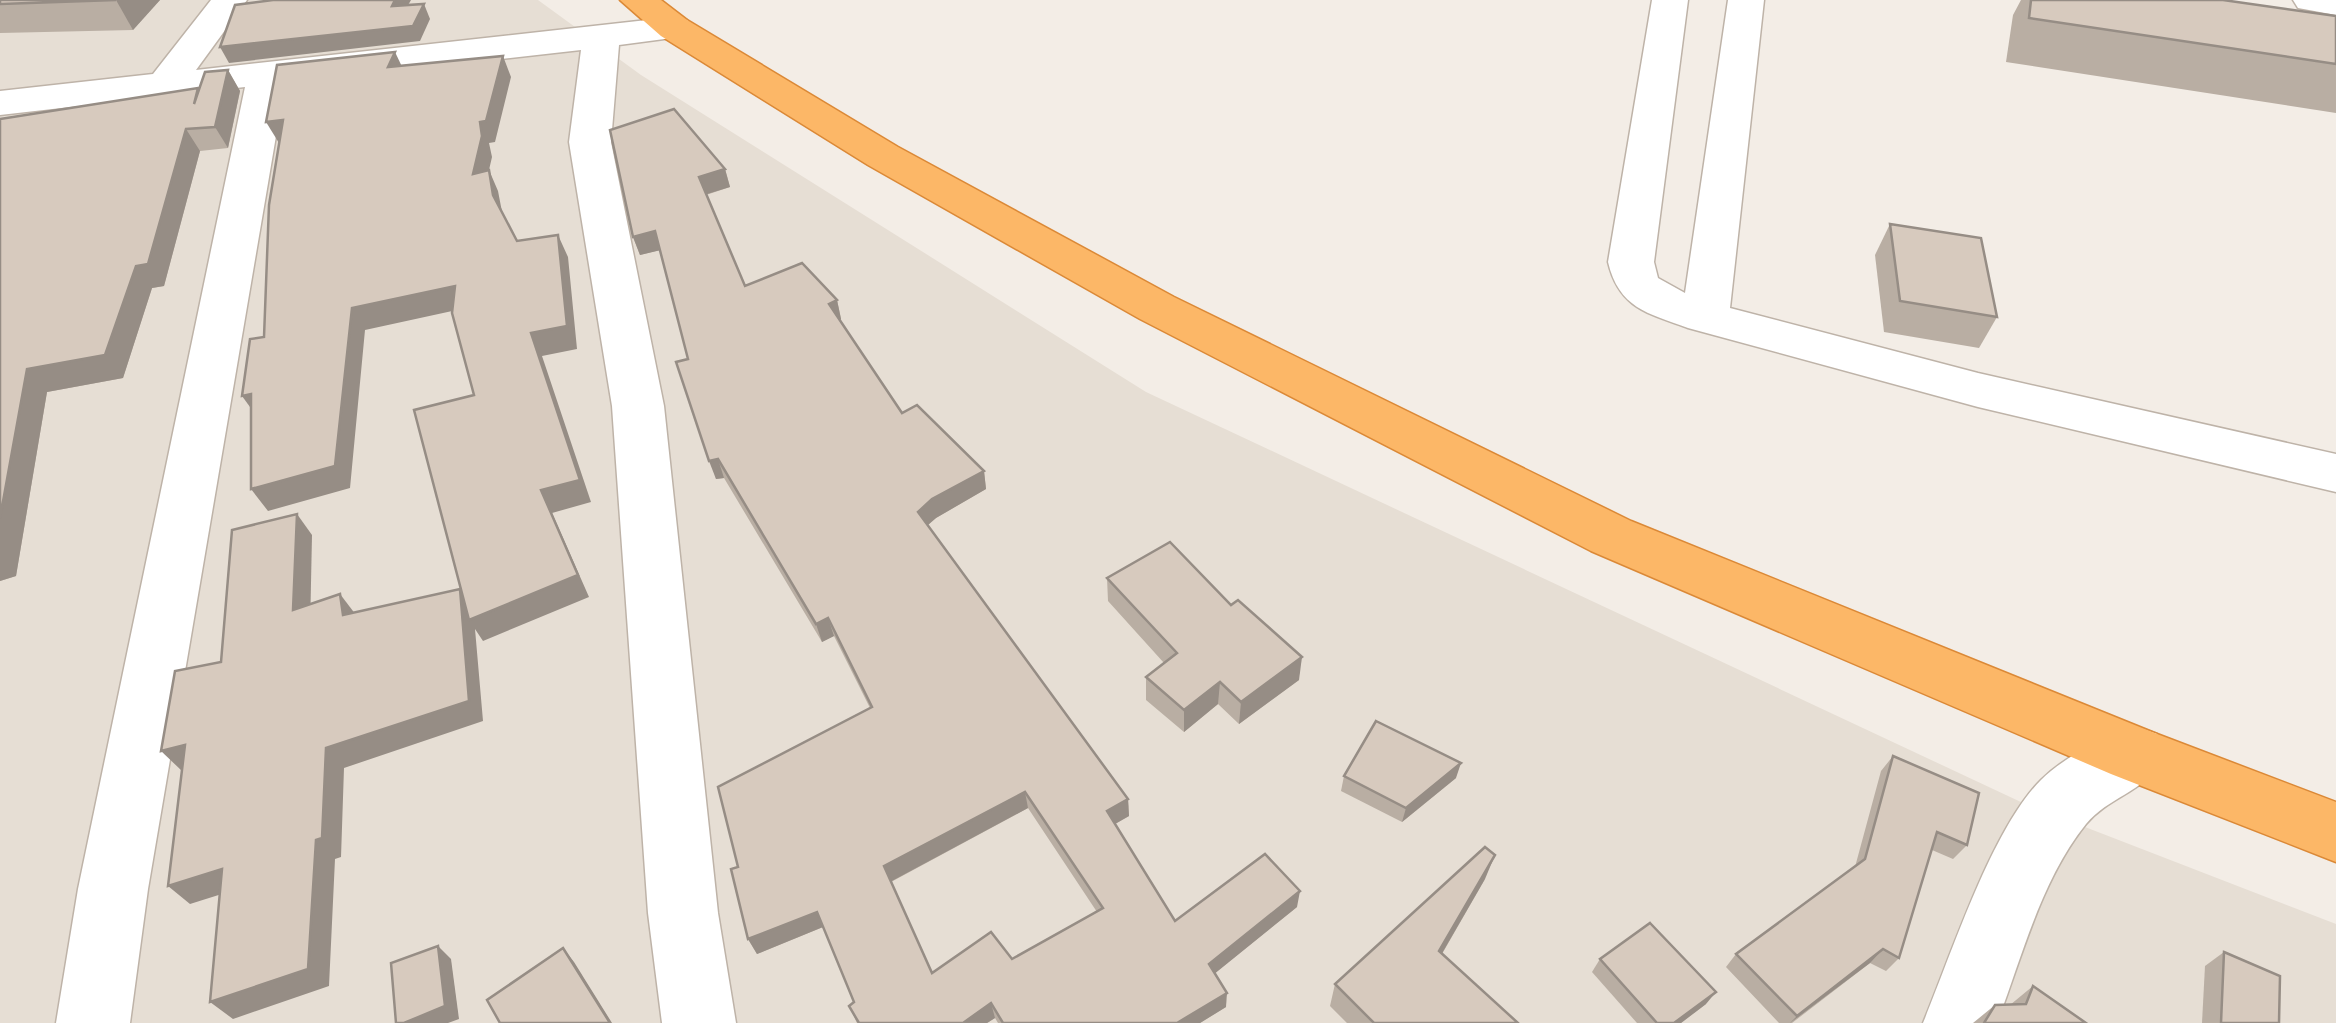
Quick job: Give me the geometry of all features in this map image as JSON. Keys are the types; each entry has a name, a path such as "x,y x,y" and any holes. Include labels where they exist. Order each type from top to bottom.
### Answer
{"highway":[{"path":"638,21 1158,308 1610,536 2134,754 2336,832"}],"street":[{"path":"165,85 229,0"},
{"path":"1670,0 1631,262 1637,285 1662,302 1705,316 1978,390 2336,472"},
{"path":"1705,316 1746,0"},
{"path":"2311,0 2336,4"},
{"path":"0,103 266,74 638,21 590,142 638,406 681,893 699,1023"},
{"path":"94,1023 117,870 266,74"},
{"path":"1960,1023 2030,849 2065,800 2134,754"}],"shaded area":[{"path":"0,0 538,0 641,75 1146,392 2023,803 2336,924 2336,1023 0,1023"}],"building":[{"path":"0,0 116,0 0,4"},
{"path":"273,0 395,0 392,6 424,4 413,26 220,47 235,5"},
{"path":"2031,0 2223,0 2336,16 2336,64 2029,18"},
{"path":"395,52 388,67 503,56 486,121 480,122 482,136 473,174 489,170 493,195 517,241 558,235 567,326 531,333 580,480 541,490 578,575 469,620 414,410 474,395 452,313 455,286 352,308 335,466 251,489 251,394 242,396 250,339 264,337 269,205 283,120 266,122 277,65"},
{"path":"228,70 215,127 186,129 148,264 136,266 105,355 27,369 0,518 0,119 198,88 194,104 205,72"},
{"path":"674,109 725,169 699,177 745,286 802,263 837,300 829,304 902,413 917,405 984,471 932,499 918,512 1128,799 1107,811 1175,921 1265,854 1300,891 1209,964 1227,993 1177,1023 1003,1023 991,1003 963,1023 859,1023 849,1006 854,1002 817,912 748,939 731,869 738,867 718,787 872,707 828,618 816,624 718,459 709,461 676,362 688,359 655,231 633,237 610,130","holes":["1025,792 1103,908 1012,959 991,932 932,973 884,866"]},
{"path":"1890,224 1981,238 1997,317 1900,301"},
{"path":"297,514 293,610 340,594 343,615 460,589 469,701 326,748 322,838 316,840 308,969 210,1002 222,869 168,886 185,745 161,751 175,671 221,662 232,530"},
{"path":"1170,542 1231,605 1238,600 1302,657 1241,702 1220,682 1184,710 1146,677 1177,653 1107,578"},
{"path":"1376,721 1461,763 1406,808 1344,776"},
{"path":"1893,756 1979,793 1967,845 1937,832 1899,958 1883,949 1797,1016 1736,954 1865,859"},
{"path":"1485,847 1495,855 1439,951 1518,1023 1374,1023 1335,984"},
{"path":"1650,923 1716,992 1674,1023 1657,1023 1600,959"},
{"path":"438,946 445,1006 396,1023 391,963"},
{"path":"563,948 610,1023 500,1023 487,1000"},
{"path":"2224,952 2280,976 2279,1023 2221,1023"},
{"path":"2033,986 2086,1023 1984,1023 1995,1005 2026,1004"}]}
